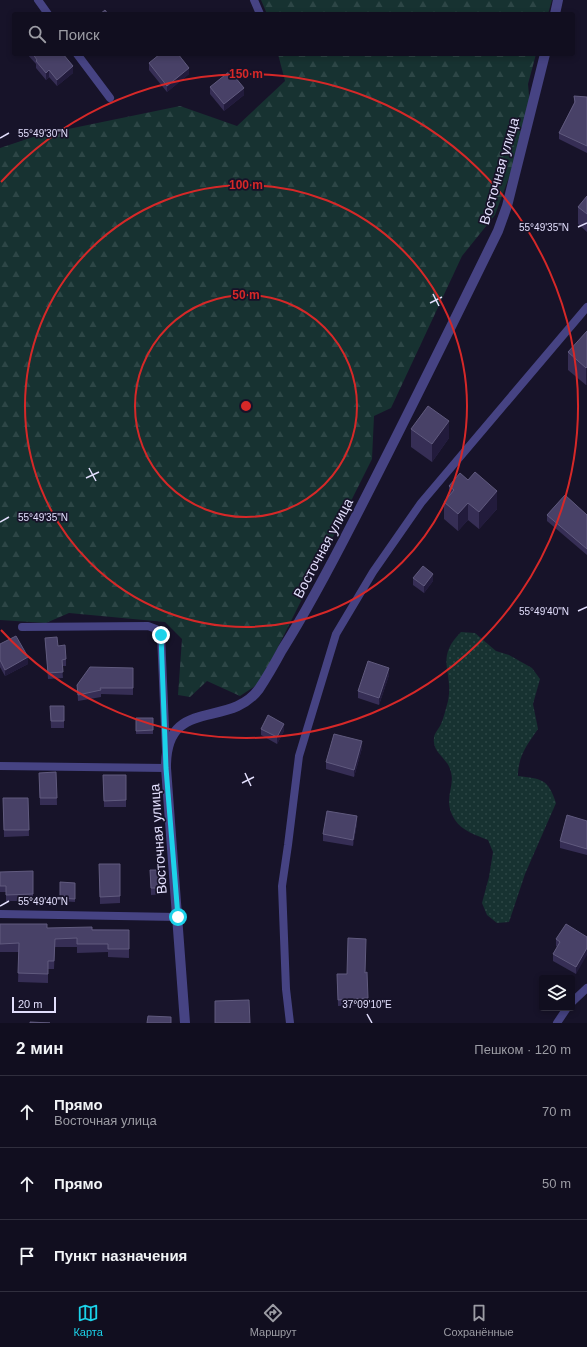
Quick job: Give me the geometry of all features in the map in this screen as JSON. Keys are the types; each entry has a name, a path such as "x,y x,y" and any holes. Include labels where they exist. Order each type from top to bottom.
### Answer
{"street":[{"path":"555,12 558,0"},
{"name":"Восточная улица","path":"185,1023 166,768 166,754 173,733 187,722 202,715 230,710 242,704 258,690 314,598 404,423 498,231 507,206 544,56"}],"lane":[{"path":"38,0 47,12"},
{"path":"254,0 259,12"},
{"path":"79,56 110,98"},
{"path":"290,1023 286,990 282,886 299,756 336,634 373,572 421,503 587,307"},
{"path":"22,627 148,626 156,628 161,635 166,754"},
{"path":"0,766 166,768"},
{"path":"0,914 178,917"},
{"path":"575,999 587,988"},
{"path":"558,1023 565,1011"}],"green space":[{"path":"261,0 552,0 549,12 266,12"},
{"path":"279,56 535,56 528,84 531,118 495,215 462,256 391,408 374,416 372,459 260,683 240,696 207,681 190,697 178,695 182,639 165,622 69,613 46,623 0,620 0,148 39,135 180,106 237,126 285,81"},
{"path":"461,632 475,633 496,651 509,655 532,668 540,679 533,704 538,729 521,757 518,776 543,781 550,789 556,803 525,874 509,922 497,923 487,915 482,903 489,877 493,852 488,840 465,830 455,820 449,805 452,775 446,761 437,751 434,743 434,736 442,721 448,701 448,650 453,641"}],"building":[{"path":"34,56 65,56 73,66 57,80 49,70 46,73 36,61 37,60"},
{"path":"158,56 180,56 189,68 167,86 149,63"},
{"path":"230,71 244,88 224,104 210,87"},
{"path":"574,96 587,97 587,146 559,133 575,102"},
{"path":"587,196 587,214 578,207"},
{"path":"587,331 587,367 586,368 568,352"},
{"path":"428,406 449,421 432,444 411,429"},
{"path":"475,472 497,491 479,512 468,503 458,514 444,502 454,490 449,486 460,473 468,480"},
{"path":"565,495 587,515 587,549 547,515"},
{"path":"423,566 433,574 424,586 413,578"},
{"path":"16,636 28,657 5,670 0,660 0,644"},
{"path":"57,637 58,646 65,645 66,659 62,660 63,672 48,673 45,638"},
{"path":"368,661 389,668 379,698 358,691"},
{"path":"90,667 133,668 133,688 100,688 101,690 78,695 77,685"},
{"path":"50,706 64,706 64,721 51,721"},
{"path":"268,715 284,724 277,737 261,729"},
{"path":"136,718 153,718 153,730 136,731"},
{"path":"334,734 362,741 354,770 326,762"},
{"path":"56,772 57,798 40,798 39,773"},
{"path":"103,775 126,775 126,800 104,801"},
{"path":"3,798 28,798 29,830 4,830"},
{"path":"327,811 357,816 353,840 323,834"},
{"path":"567,815 587,821 587,849 560,841"},
{"path":"99,864 120,864 120,896 100,897"},
{"path":"150,870 164,870 164,888 151,888"},
{"path":"33,871 33,894 6,895 6,886 0,886 0,872"},
{"path":"60,882 75,883 75,899 60,898"},
{"path":"0,924 47,924 47,928 92,927 92,930 129,930 129,949 108,949 108,944 77,944 77,938 55,939 54,961 48,961 48,974 18,973 19,943 0,944"},
{"path":"566,924 587,937 587,948 576,967 553,954 560,942 556,939"},
{"path":"348,938 366,939 365,973 367,972 368,998 338,1000 337,974 347,974"},
{"path":"249,1000 250,1023 215,1023 215,1001"},
{"path":"148,1016 171,1017 171,1023 147,1023"}],"route":[{"path":"161,635 166,768 178,917"}]}
